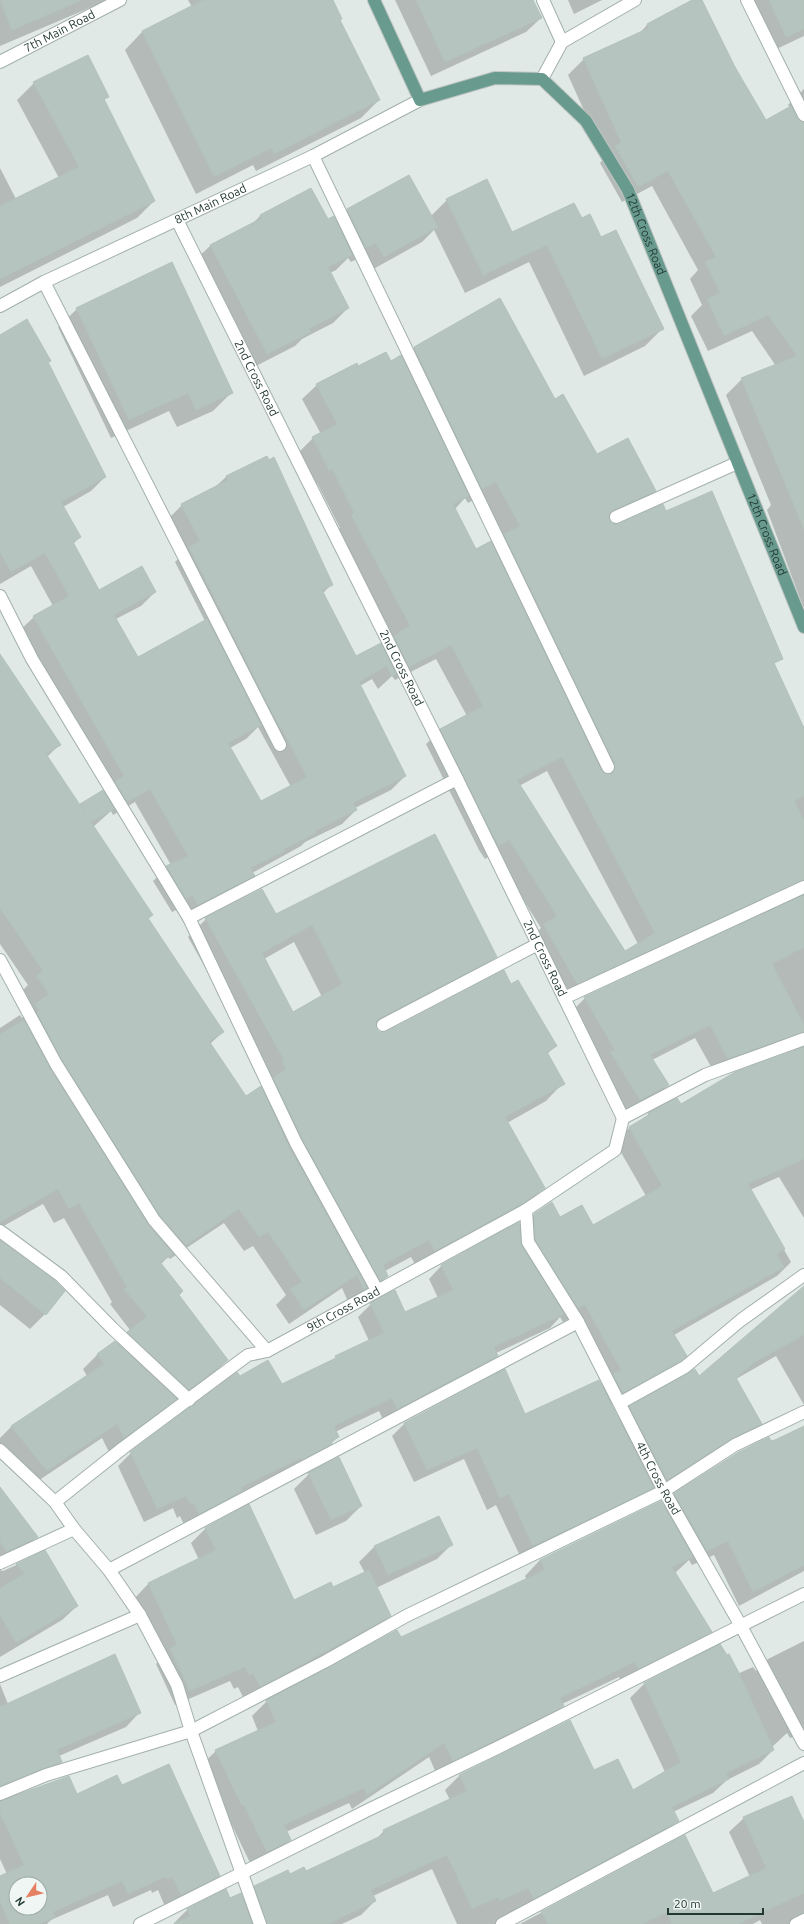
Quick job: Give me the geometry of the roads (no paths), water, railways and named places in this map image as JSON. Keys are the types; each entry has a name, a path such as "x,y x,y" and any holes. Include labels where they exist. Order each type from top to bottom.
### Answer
{"main road":[{"path":"374,0 420,100 495,78 542,79"},
{"name":"12th Cross Road","path":"542,79 586,121 628,190 804,627"}],"street":[{"name":"7th Main Road","path":"3,58 120,0"},
{"path":"543,0 562,42"},
{"path":"542,79 562,42 635,0"},
{"path":"747,0 804,115"},
{"name":"8th Main Road","path":"0,306 44,282 313,156 420,100"},
{"path":"313,156 608,767"},
{"name":"2nd Cross Road","path":"177,220 457,778 623,1118"},
{"path":"44,282 280,745"},
{"path":"616,517 737,463"},
{"path":"0,596 32,660 189,918 296,1143 377,1290"},
{"path":"189,918 457,778"},
{"path":"564,998 804,887"},
{"path":"383,1025 538,944"},
{"path":"0,960 56,1064 154,1220 266,1351"},
{"path":"623,1118 705,1076 804,1039"},
{"name":"9th Cross Road","path":"55,1502 123,1448 248,1355 266,1351 526,1210 615,1150 623,1118"},
{"name":"4th Cross Road","path":"526,1210 528,1242 578,1322 664,1491 741,1626 804,1744"},
{"path":"0,1231 61,1276 112,1328 189,1400"},
{"path":"620,1403 686,1367 741,1320 804,1275"},
{"path":"109,1570 578,1322"},
{"path":"0,1794 46,1775 190,1731 326,1661 406,1616 664,1491 735,1445 804,1412"},
{"path":"0,1450 55,1502 74,1529 109,1570 140,1614 177,1685 190,1731 260,1924"},
{"path":"0,1563 74,1529"},
{"path":"140,1924 368,1810 504,1745 804,1594"},
{"path":"0,1676 140,1614"},
{"path":"502,1924 804,1764"},
{"path":"796,1924 804,1920"}]}
